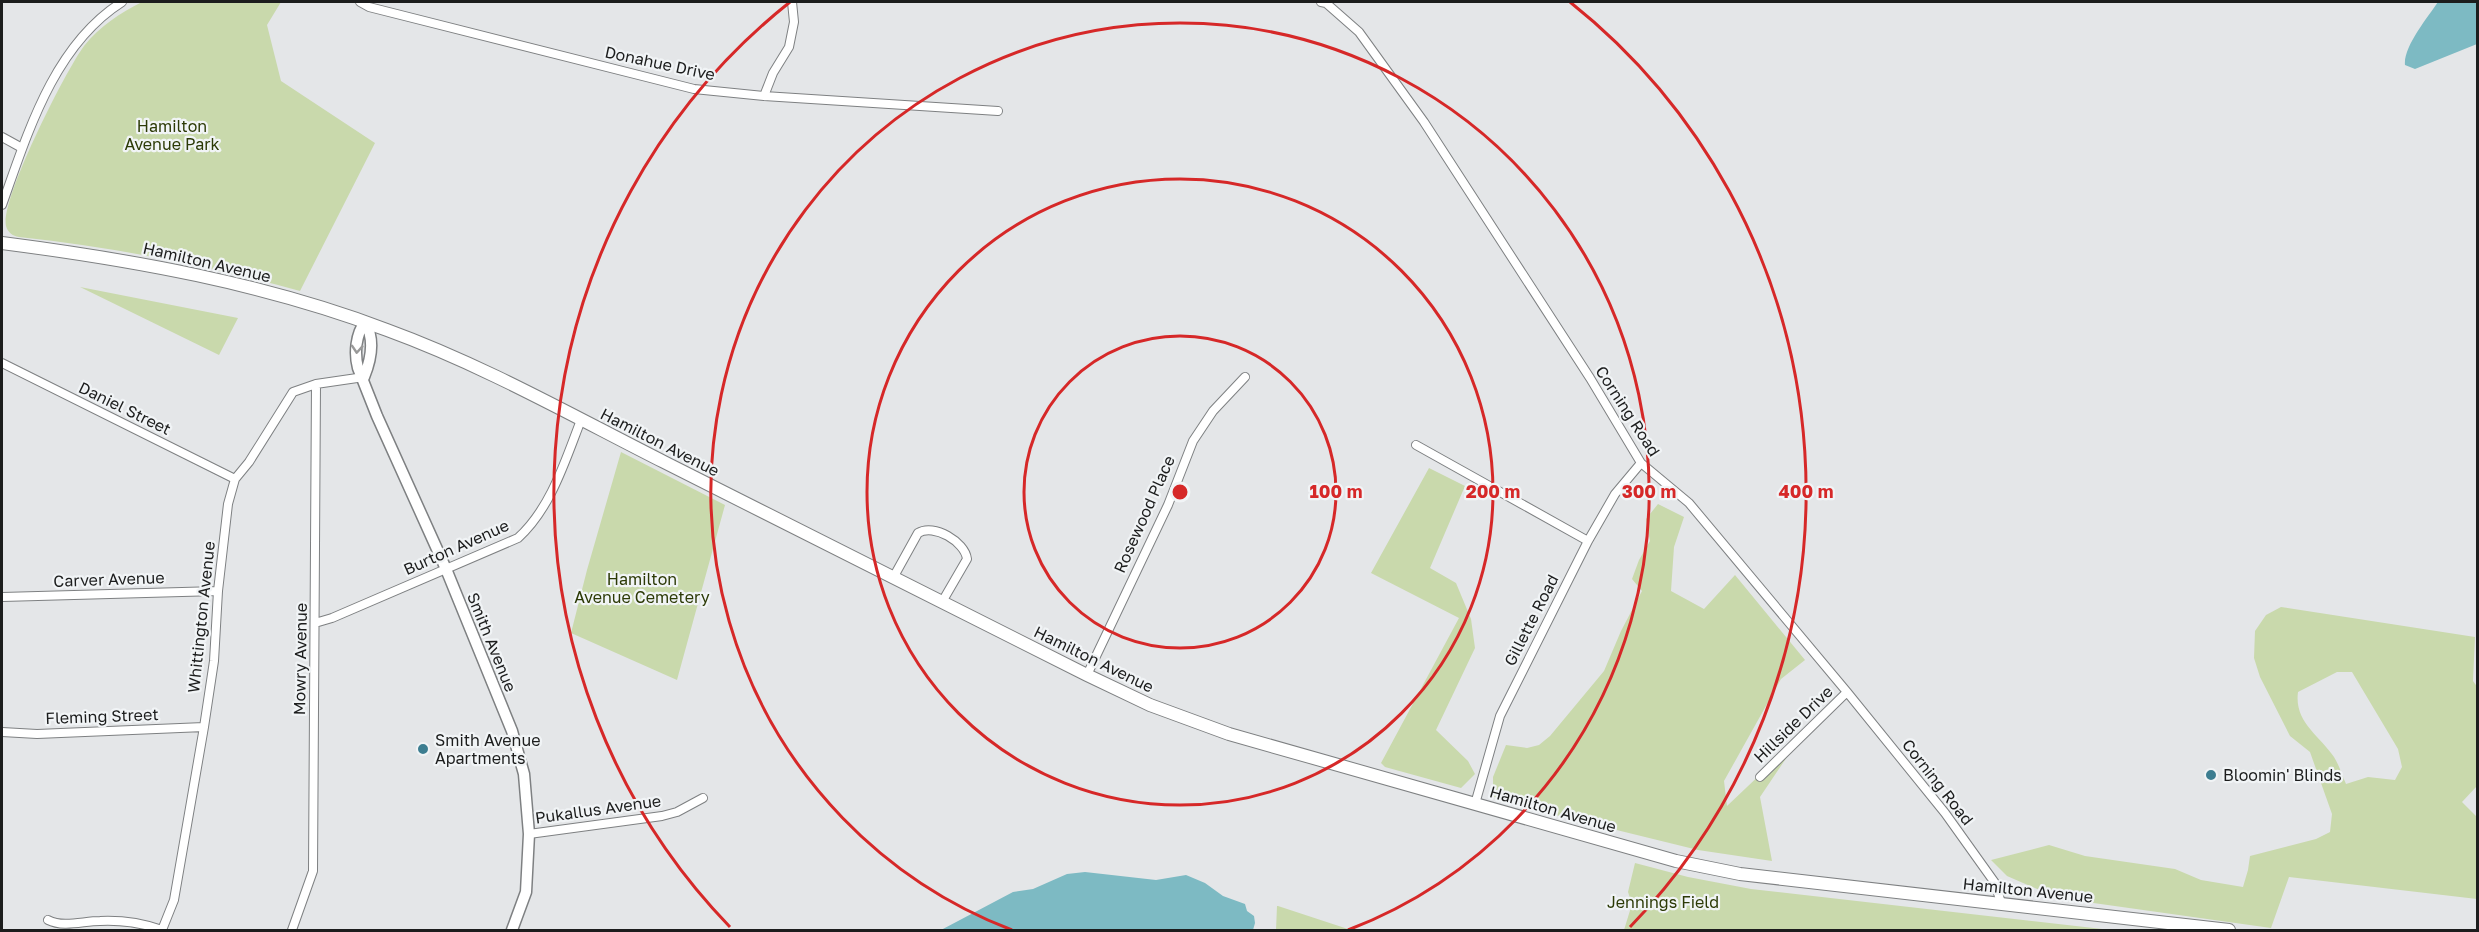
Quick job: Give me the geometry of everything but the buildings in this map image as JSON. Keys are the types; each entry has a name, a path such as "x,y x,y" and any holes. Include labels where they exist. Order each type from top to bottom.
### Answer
{"main road":[{"name":"Hamilton Avenue","path":"2,243 164,267 259,290 365,322 446,354 1087,675 1150,705 1229,734 1676,861 1740,874 2229,930"}],"street":[{"path":"2,205 22,148 66,59 84,32 106,12 122,2"},
{"name":"Donahue Drive","path":"360,2 369,7 694,89 764,96 998,111"},
{"path":"764,96 772,73 789,47 794,22 792,2"},
{"name":"Corning Road","path":"1321,2 1326,3 1359,32 1424,122 1590,378 1641,463 1689,503 1847,692 1946,813 1995,883 2001,903"},
{"path":"2,138 22,148"},
{"name":"Smith Avenue","path":"365,322 358,336 358,368 364,377 377,416 446,569 512,731 524,774 529,834 526,892 512,930"},
{"name":"Daniel Street","path":"2,363 235,479"},
{"name":"Whittington Avenue","path":"162,930 174,900 204,728 214,661 218,591 228,504 235,479 249,462 293,392 316,384 364,377"},
{"name":"Rosewood Place","path":"1087,675 1168,505 1193,441 1213,411 1245,377"},
{"name":"Mowry Avenue","path":"292,930 313,871 316,384"},
{"name":"Burton Avenue","path":"315,623 332,618 518,538 534,523 549,496 580,420"},
{"path":"1416,445 1588,541"},
{"name":"Gillette Road","path":"1475,804 1500,716 1588,541 1615,494 1641,463"},
{"path":"893,578 918,533 928,530 944,535 964,549 967,559 942,602"},
{"name":"Carver Avenue","path":"2,597 218,591"},
{"name":"Hillside Drive","path":"1760,777 1847,692"},
{"name":"Fleming Street","path":"2,732 37,734 204,728"},
{"name":"Pukallus Avenue","path":"529,834 662,816 677,812 703,798"},
{"path":"48,920 62,924 101,921 139,923 162,930"}],"green space":[{"name":"Hamilton Avenue Park","path":"142,2 281,2 267,25 281,81 375,143 300,291 161,258 19,237 11,234 7,228 7,212 23,164 75,60 84,46 104,26 118,15"},
{"path":"80,287 238,318 219,355"},
{"name":"Hamilton Avenue Cemetery","path":"621,452 725,505 677,680 571,633"},
{"path":"1429,468 1465,486 1430,568 1456,583 1471,619 1475,648 1436,730 1468,761 1475,774 1461,788 1385,767 1381,763 1459,618 1371,573"},
{"path":"1658,504 1684,517 1674,547 1671,591 1704,609 1735,575 1805,660 1781,679 1724,781 1727,806 1785,751 1787,757 1760,797 1772,861 1698,850 1503,802 1493,796 1493,777 1506,745 1527,748 1539,745 1550,736 1604,671 1621,631 1642,591 1632,579 1639,560 1650,541 1646,519"},
{"path":"2281,607 2475,637 2473,681 2478,688 2477,786 2462,802 2477,817 2477,899 2289,877 2271,928 2058,898 2007,876 1991,860 2049,845 2085,856 2175,869 2201,880 2243,887 2250,856 2316,839 2330,832 2332,814 2310,752 2290,736 2260,677 2254,658 2255,631 2266,615","holes":["2337,672 2352,672 2398,749 2402,767 2395,780 2368,777 2346,784 2334,757 2309,728 2300,712 2298,692"]},
{"name":"Jennings Field","path":"1635,863 1688,877 1751,889 2111,930 1624,930 1632,904 1628,892"},
{"path":"1278,906 1351,930 1276,930"}],"water":[{"path":"2438,2 2477,2 2477,44 2415,69 2405,65 2405,58 2412,41"},
{"path":"1085,872 1156,880 1186,875 1205,883 1223,896 1245,904 1247,911 1254,916 1253,930 941,930 1013,892 1033,889 1067,874"}],"place":[{"name":"Smith Avenue Apartments","path":"423,749"},
{"name":"Bloomin' Blinds","path":"2211,775"}]}
